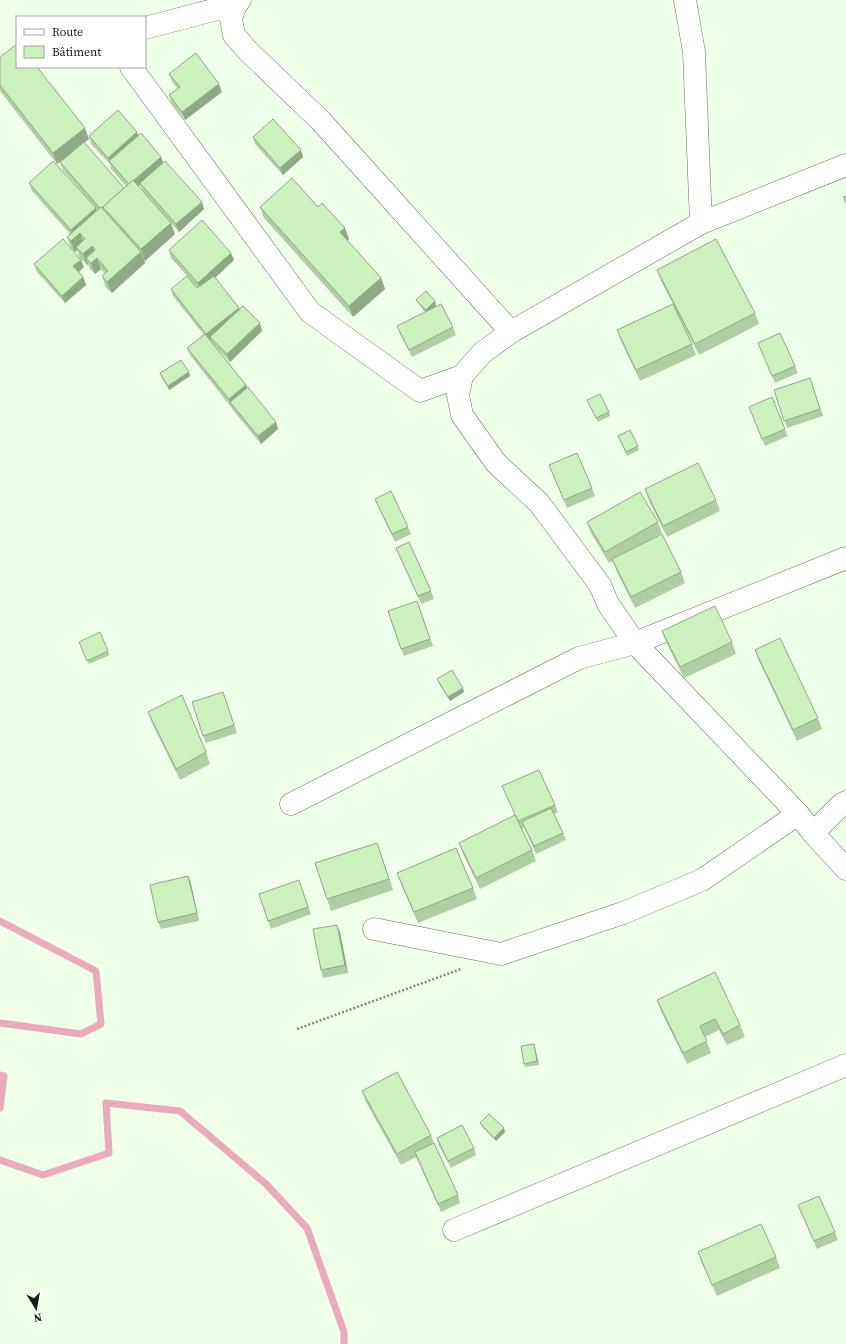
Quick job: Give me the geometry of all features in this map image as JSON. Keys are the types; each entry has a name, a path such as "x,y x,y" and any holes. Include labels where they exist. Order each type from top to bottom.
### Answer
{"street":[{"path":"685,0 694,52 701,223"},
{"path":"238,2 231,19 234,35 246,50 321,121 511,332"},
{"path":"146,28 238,2"},
{"path":"132,68 310,312 420,391 462,376"},
{"path":"846,165 701,223 511,332 482,353 462,376 458,395 462,415 496,463 539,503 600,585 608,604 635,643 798,814 846,869"},
{"path":"291,804 579,658 635,643 846,558"},
{"path":"813,833 842,804 846,802"},
{"path":"374,929 501,954 623,913 702,880 798,814"},
{"path":"454,1230 846,1065"}],"path":[{"path":"297,1029 465,968"}],"building":[{"path":"16,45 16,68 38,68 85,128 53,153 0,85 0,57"},
{"path":"196,53 219,84 182,112 169,95 180,87 169,74"},
{"path":"118,110 137,132 108,158 89,136"},
{"path":"273,119 301,150 280,168 253,137"},
{"path":"141,133 161,157 129,184 109,161"},
{"path":"84,142 124,188 102,208 100,208 60,162"},
{"path":"53,161 96,208 71,230 29,183"},
{"path":"165,161 202,202 176,224 140,183"},
{"path":"292,178 318,207 322,203 345,228 340,232 381,278 349,306 260,207"},
{"path":"133,180 171,223 141,249 103,207"},
{"path":"846,196 846,203 843,197"},
{"path":"101,207 141,252 107,282 102,276 108,271 97,258 91,263 86,258 95,250 92,246 83,254 76,247 85,239 80,233 71,241 67,237"},
{"path":"202,220 231,253 198,283 169,250"},
{"path":"63,239 81,260 73,266 83,277 62,296 34,264"},
{"path":"716,239 755,313 695,344 657,270"},
{"path":"187,276 197,288 214,276 239,308 206,334 171,289"},
{"path":"426,291 435,301 426,310 416,300"},
{"path":"441,304 453,327 409,350 397,326"},
{"path":"673,304 692,344 636,370 617,330"},
{"path":"243,306 260,323 227,354 210,337"},
{"path":"780,333 795,366 772,376 758,343"},
{"path":"205,334 246,385 229,399 187,348"},
{"path":"181,360 189,372 168,386 160,373"},
{"path":"810,378 820,409 784,421 774,390"},
{"path":"248,387 276,422 258,436 230,402"},
{"path":"600,394 609,412 596,418 587,400"},
{"path":"772,397 785,429 762,439 749,407"},
{"path":"630,430 638,446 626,452 618,436"},
{"path":"577,453 592,488 564,500 549,465"},
{"path":"698,463 716,500 663,526 645,489"},
{"path":"391,491 408,527 392,534 375,499"},
{"path":"640,492 658,522 605,552 587,522"},
{"path":"662,534 681,572 631,597 612,559"},
{"path":"409,542 431,591 418,596 396,548"},
{"path":"417,601 430,639 401,649 388,611"},
{"path":"715,606 732,642 680,667 662,631"},
{"path":"100,632 108,651 87,661 79,642"},
{"path":"780,638 818,718 793,730 755,650"},
{"path":"452,670 463,688 448,697 437,679"},
{"path":"223,692 234,725 203,736 192,702"},
{"path":"182,695 206,752 176,769 148,712"},
{"path":"539,770 555,805 518,821 502,786"},
{"path":"551,808 563,833 534,846 522,822"},
{"path":"515,815 532,850 476,878 459,843"},
{"path":"377,843 389,879 327,899 315,863"},
{"path":"456,848 473,888 414,912 397,873"},
{"path":"188,876 197,913 158,922 150,885"},
{"path":"299,880 308,907 268,921 259,894"},
{"path":"337,925 345,965 321,970 313,929"},
{"path":"715,972 740,1025 723,1034 715,1019 700,1026 707,1041 683,1053 657,1000"},
{"path":"534,1044 537,1061 524,1064 521,1046"},
{"path":"397,1072 431,1135 397,1154 362,1091"},
{"path":"489,1114 504,1128 494,1138 480,1123"},
{"path":"462,1125 474,1148 448,1161 437,1138"},
{"path":"434,1143 458,1195 438,1204 415,1152"},
{"path":"819,1196 835,1232 814,1241 798,1205"},
{"path":"761,1224 776,1257 712,1285 698,1252"}],"waterway":[{"path":"0,921 96,971 101,1024 81,1034 0,1023"},
{"path":"0,1075 4,1076 0,1108"},
{"path":"0,1160 43,1175 109,1153 106,1103 180,1111 266,1184 307,1228 344,1332 344,1344"}]}
